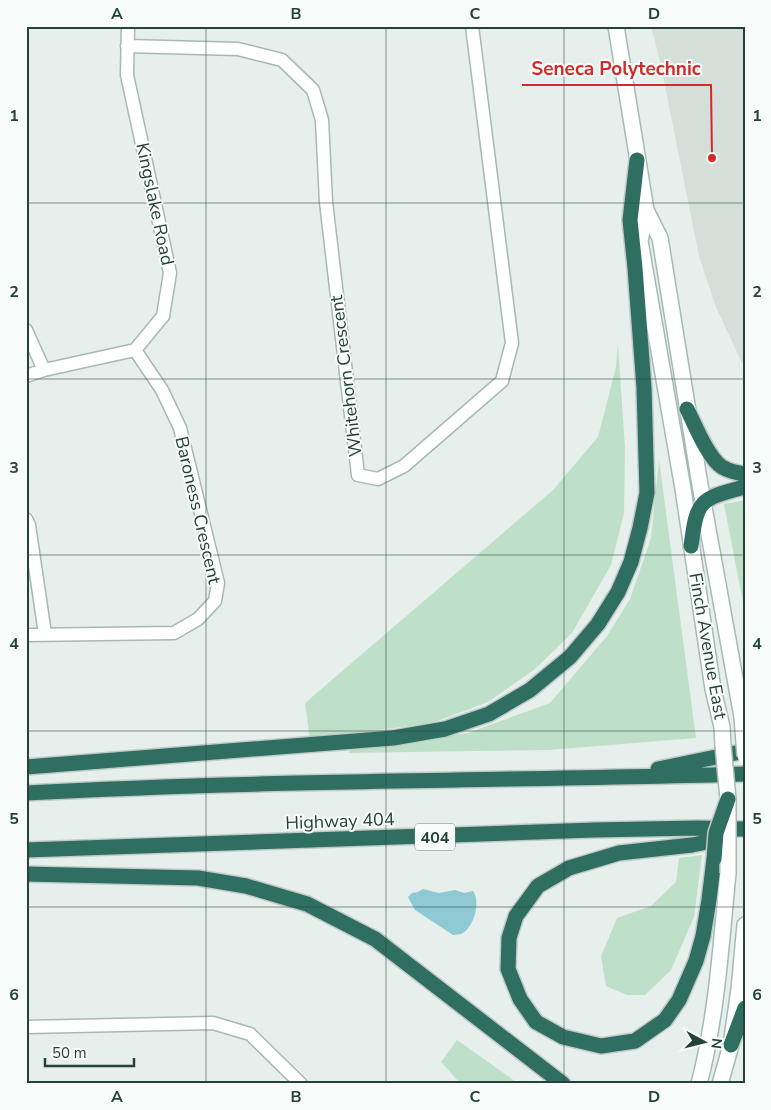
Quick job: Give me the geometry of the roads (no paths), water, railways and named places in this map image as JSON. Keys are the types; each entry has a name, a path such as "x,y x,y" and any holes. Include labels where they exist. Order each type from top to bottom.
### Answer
{"highway":[{"path":"26,767 393,738 445,729 489,714 530,690 570,657 598,624 618,592 630,562 640,528 647,493 644,388 630,220 637,160"},
{"path":"687,409 712,457 721,467 736,473 745,474"},
{"path":"691,546 695,516 703,502 717,494 745,488"},
{"path":"618,778 745,751"},
{"path":"26,793 144,787 745,774"},
{"path":"728,799 716,832 714,859 709,900 703,936 696,961 679,1000 665,1020 635,1042 601,1046 563,1038 536,1022 520,999 508,969 509,938 516,916 538,886 569,868 618,853 692,845 745,835"},
{"name":"Highway 404","path":"26,850 594,830 745,829"},
{"path":"26,874 198,878 246,886 308,904 375,939 563,1084"},
{"path":"731,1045 745,1008"}],"main road":[{"name":"Finch Avenue East","path":"616,26 646,210 660,238 687,409 742,718 745,756"},
{"name":"Finch Avenue East","path":"646,210 640,241 713,689 722,726 728,799 728,873 714,1012 708,1049 699,1084"},
{"path":"720,1084 731,1045 745,925"},
{"path":"731,1045 732,1084"}],"street":[{"name":"Kingslake Road","path":"128,26 127,75 170,273 163,316 135,350"},
{"name":"Whitehorn Crescent","path":"127,46 238,49 282,60 313,90 322,120 326,202 358,475 378,480 404,466 502,381 512,343 472,26"},
{"path":"26,330 44,370"},
{"path":"26,376 44,370 135,350"},
{"name":"Baroness Crescent","path":"26,635 174,633 198,619 215,601 218,583 180,428 162,390 135,350"},
{"path":"26,519 29,525 45,634"},
{"path":"26,1027 213,1023 250,1034 300,1084"}],"water":[{"path":"423,889 439,893 455,890 464,893 473,891 476,902 475,914 473,921 466,931 453,935 415,910 408,897 412,893"}],"place":[{"name":"Seneca Polytechnic","path":"712,158"}]}
